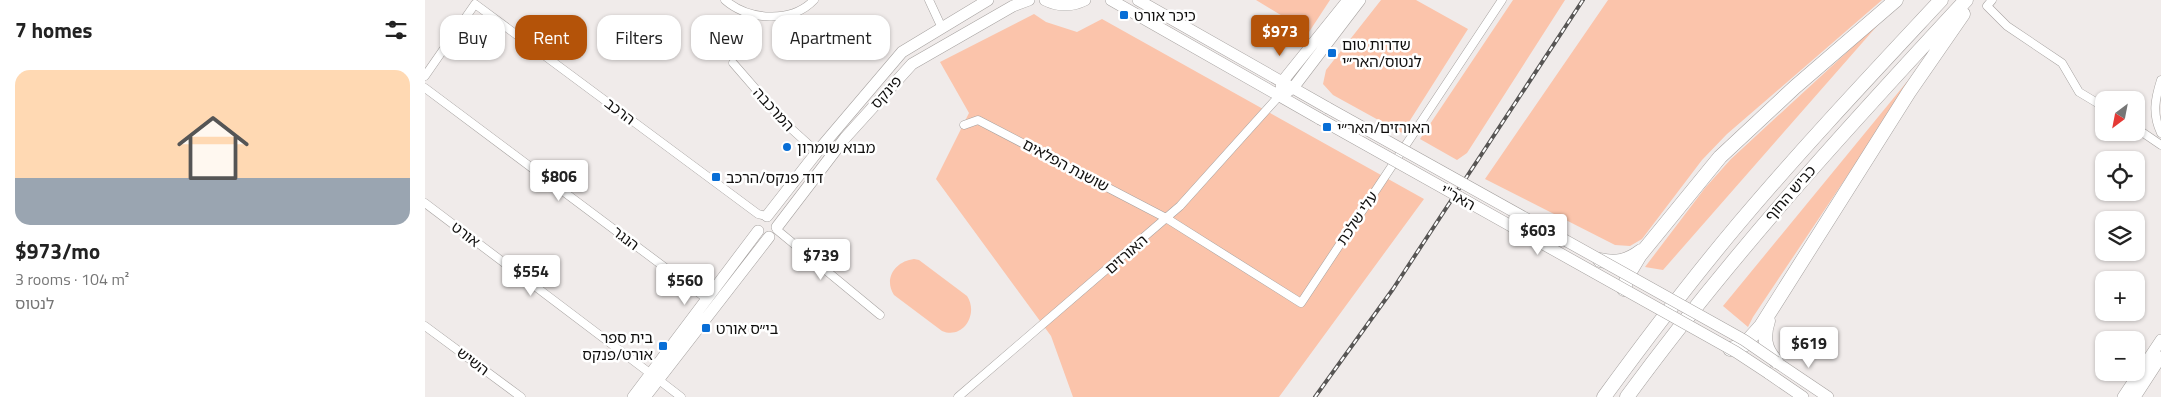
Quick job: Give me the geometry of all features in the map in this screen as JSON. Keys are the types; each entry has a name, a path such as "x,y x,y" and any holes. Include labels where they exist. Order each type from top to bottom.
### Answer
{"highway":[{"path":"1626,283 1649,244 1703,176 1739,138 1896,0"},
{"name":"כביש החוף","path":"1604,397 1669,310 1740,222 1941,0"},
{"name":"כביש החוף","path":"1627,397 1683,321 1773,211 1966,0"},
{"path":"1730,349 1747,343 1758,331 1905,98 1973,0"},
{"path":"1600,260 1624,261 1639,253 1649,244"},
{"path":"1773,365 1765,342 1766,327 1774,306"}],"main road":[{"path":"767,216 775,220 774,231 763,236 758,231 757,222 767,216 817,152 902,52 988,0"},
{"name":"פינקס","path":"645,397 655,377 774,231 845,138 912,64 1013,6 1029,0"},
{"path":"1045,0 1062,6 1073,5 1085,0"},
{"name":"האר\"י","path":"1111,0 1320,119 1626,283 1747,343 1773,365 1803,397"},
{"name":"האר\"י","path":"1139,0 1322,105 1600,260 1626,283 1730,349 1773,365 1827,397"},
{"path":"1279,96 1293,88 1304,64 1348,0"},
{"path":"1279,96 1282,82 1304,64 1360,0"},
{"path":"1265,72 1272,73 1304,64"},
{"path":"1304,64 1307,87 1322,105"},
{"path":"633,397 655,377 707,299 758,231"},
{"path":"2123,397 2161,340"},
{"path":"2135,397 2161,357"}],"street":[{"path":"725,0 731,6 750,14 771,17 791,14 814,0"},
{"path":"929,0 942,28"},
{"name":"עלי שלכת","path":"1166,218 1301,303 1502,0"},
{"path":"1992,0 1987,6 2007,26 2062,63 2079,92 2095,102"},
{"name":"הרכב","path":"425,76 475,4 758,214 767,216"},
{"name":"המרכבה","path":"733,62 786,124 817,152"},
{"path":"2161,80 2155,97 2154,114 2155,122 2161,133"},
{"name":"הנגר","path":"425,88 707,299"},
{"name":"האורזים","path":"958,397 1180,206 1279,96"},
{"name":"שושנת הפלאים","path":"964,125 978,120 1166,218"},
{"path":"2145,134 2161,145"},
{"name":"אורט","path":"425,203 681,397"},
{"path":"774,231 880,315"},
{"name":"השיש","path":"425,326 521,397"}],"shaded area":[{"path":"1256,0 1330,0 1309,32"},
{"path":"1381,0 1416,0 1468,29 1402,133 1333,95 1323,84 1326,70"},
{"path":"1513,0 1565,0 1467,153 1457,160 1420,139"},
{"path":"1608,0 1882,0 1727,134 1702,160 1642,239 1630,246 1615,245 1485,179"},
{"path":"1034,14 1046,22 1077,32 1102,19 1424,199 1279,397 1073,397 1051,336 936,179 969,113 940,62"},
{"path":"1884,18 1663,270 1645,267 1705,188 1731,159"},
{"path":"1924,61 1753,317 1748,327 1723,306"},
{"path":"914,259 919,260 967,296 971,310 970,317 962,329 950,333 942,331 894,295 890,282 893,271 902,263"}],"railway":[{"path":"1315,397 1393,289 1583,0"}],"place":[{"name":"כיכר אורט","path":"1124,15"},
{"name":"שדרות טום לנטוס/האר״י","path":"1332,53"},
{"name":"האורזים/האר״י","path":"1327,127"},
{"name":"מבוא שומרון","path":"787,147"},
{"name":"דוד פנקס/הרכב","path":"716,177"},
{"name":"בי״ס אורט","path":"706,328"},
{"name":"בית ספר אורט/פנקס","path":"663,346"}]}
